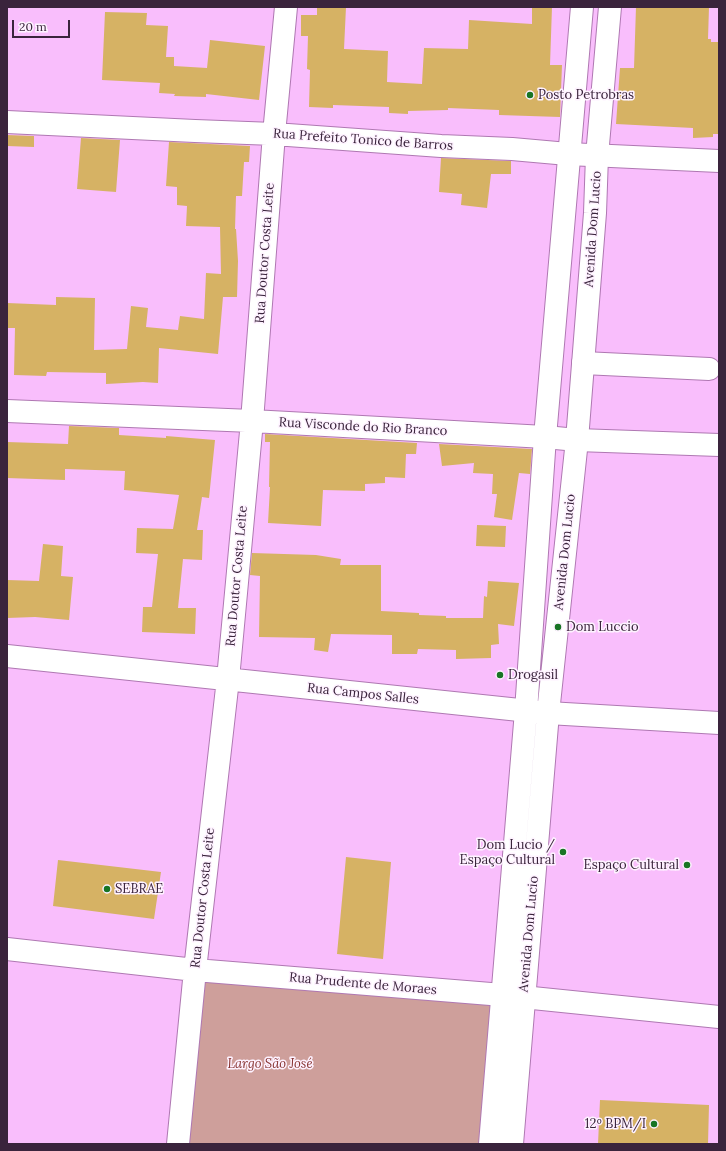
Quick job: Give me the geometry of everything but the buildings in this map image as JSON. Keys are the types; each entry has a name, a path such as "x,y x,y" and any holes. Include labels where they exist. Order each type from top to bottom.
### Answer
{"street":[{"name":"Rua Doutor Costa Leite","path":"178,1144 194,970 228,679 252,421 274,134 286,7"},
{"name":"Avenida Dom Lucio","path":"490,1144 526,711 545,437 568,154 582,7"},
{"name":"Avenida Dom Lucio","path":"512,1144 548,713 583,363 610,7"},
{"name":"Rua Prefeito Tonico de Barros","path":"7,122 274,134 598,156 719,161"},
{"path":"583,363 709,369"},
{"name":"Rua Visconde do Rio Branco","path":"7,411 252,421 576,440 719,445"},
{"name":"Rua Campos Salles","path":"7,656 526,711 719,723"},
{"name":"Rua Prudente de Moraes","path":"7,949 194,970 503,995 719,1017"}],"green space":[{"name":"Largo São José","path":"196,977 493,1005 482,1144 185,1144"}],"place":[{"name":"Posto Petrobras","path":"530,95"},
{"name":"Dom Luccio","path":"558,627"},
{"name":"Drogasil","path":"500,675"},
{"name":"Dom Lucio / Espaço Cultural","path":"563,852"},
{"name":"Espaço Cultural","path":"687,865"},
{"name":"SEBRAE","path":"107,889"},
{"name":"12º BPM/I","path":"654,1124"}]}
